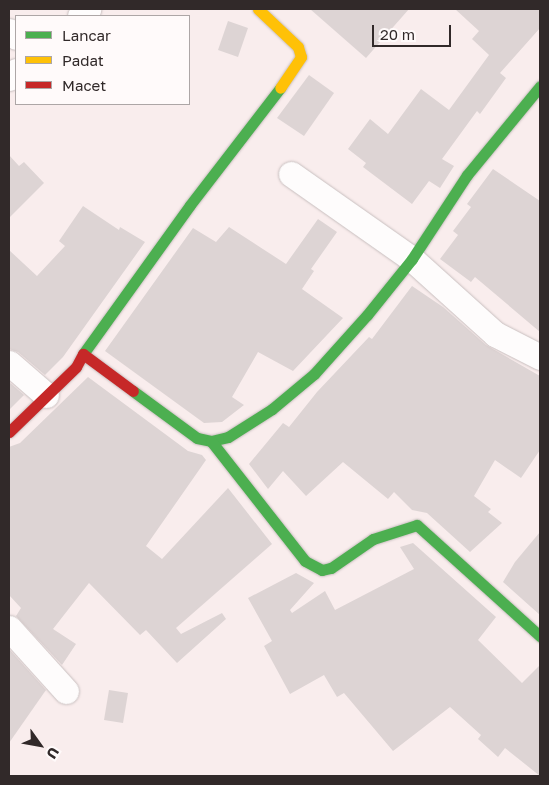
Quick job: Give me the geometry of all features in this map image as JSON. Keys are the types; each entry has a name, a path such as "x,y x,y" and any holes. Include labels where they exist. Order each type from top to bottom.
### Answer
{"street":[{"path":"9,432 76,367 83,354 190,205 298,64 301,57 298,47 258,9"},
{"path":"83,354 172,423 197,438 211,441 228,437 272,408 314,374 412,259 467,175 540,86"},
{"path":"291,174 412,259 495,334 540,357"},
{"path":"9,363 46,395"},
{"path":"211,441 304,561 322,570 331,568 373,539 417,525 540,636"},
{"path":"9,628 66,691"}],"building":[{"path":"310,9 409,9 366,58"},
{"path":"455,9 540,9 540,28 500,73 506,78 480,114 477,111 442,159 454,166 440,188 429,181 412,204 363,167 366,163 348,149 370,119 388,134 421,89 449,110 489,55 472,39 479,31"},
{"path":"228,21 248,28 238,57 218,50"},
{"path":"309,75 334,93 304,136 277,118"},
{"path":"9,155 19,166 24,162 44,183 9,218"},
{"path":"493,169 540,201 540,332 475,277 471,282 440,259 458,235 453,231 471,207 467,204"},
{"path":"83,206 119,230 120,227 145,242 63,357 45,375 18,352 9,349 9,250 37,276 65,246 59,241"},
{"path":"318,219 337,232 311,269 314,271 302,289 343,318 293,371 258,352 232,397 244,405 222,422 204,423 105,351 193,228 216,242 229,227 286,264"},
{"path":"412,286 443,307 486,345 540,376 540,450 521,478 495,460 474,496 491,509 488,512 502,523 470,552 427,513 412,510 394,492 388,499 343,462 306,496 283,471 268,489 249,464 283,423 289,427 317,392 369,337 372,339"},
{"path":"88,377 188,451 202,455 206,460 146,546 162,559 228,488 272,544 176,628 181,634 222,613 226,619 177,663 146,630 140,635 89,583 53,629 76,644 62,665 16,616 21,608 9,595 9,447 20,443"},
{"path":"9,382 24,395 9,410"},
{"path":"540,532 540,615 503,582 515,562"},
{"path":"413,543 496,617 478,640 522,683 540,665 540,776 505,748 498,757 478,739 481,735 450,707 393,751 344,693 337,697 324,675 290,694 264,646 272,641 248,598 296,573 314,583 290,610 292,613 325,591 335,610 414,569 400,547"},
{"path":"9,649 46,690 9,743"},
{"path":"109,690 128,693 123,723 104,720"}],"traffic: fast":[{"path":"133,391 197,438 211,441 228,437 272,409 314,374 367,315 412,259 467,175 540,86"},
{"path":"83,354 190,205 280,88"},
{"path":"211,441 305,561 322,570 331,568 373,539 417,525 540,636"}],"traffic: slow":[{"path":"258,9 298,47 301,57 280,88"}],"traffic: jam":[{"path":"9,432 76,367 83,354 133,391"}]}
